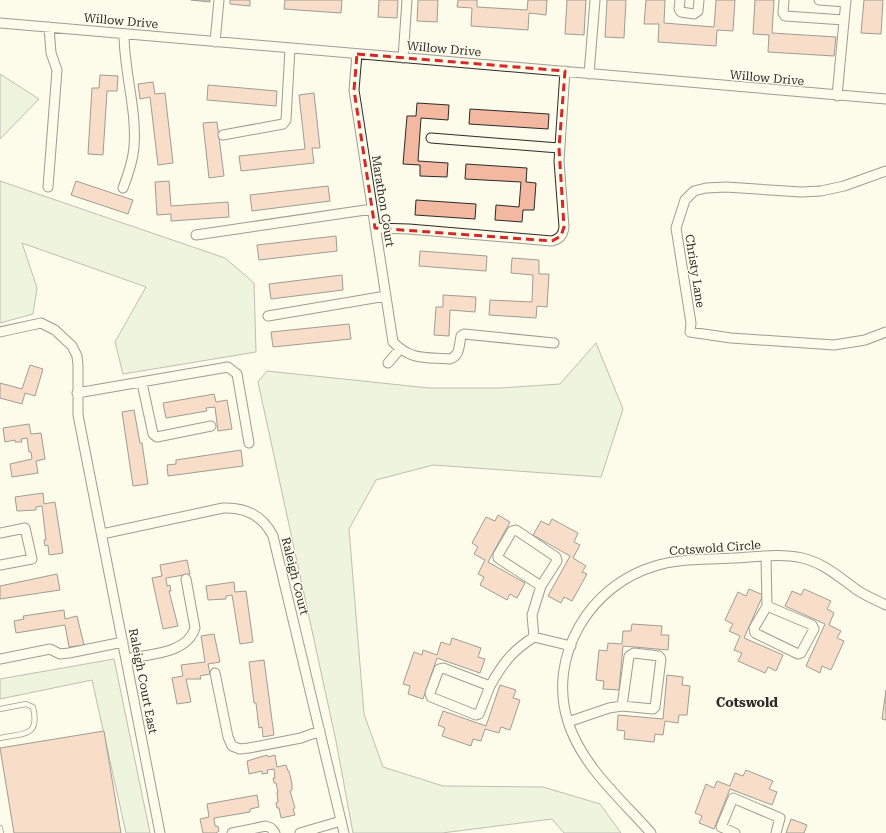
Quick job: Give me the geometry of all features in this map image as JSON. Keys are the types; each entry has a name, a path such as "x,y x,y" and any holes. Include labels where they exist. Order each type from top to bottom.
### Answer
{"street":[{"path":"215,42 219,0"},
{"path":"403,58 407,0"},
{"path":"589,74 595,0"},
{"path":"680,0 679,10 681,12 694,14 698,11 698,0"},
{"path":"784,0 783,13 785,16 844,20"},
{"path":"819,0 846,1 837,96"},
{"name":"Willow Drive","path":"0,23 886,99"},
{"path":"48,187 57,70 51,53 49,27"},
{"path":"123,188 133,157 134,132 132,107 124,55 124,34"},
{"path":"223,135 283,124 286,120 290,48"},
{"name":"Marathon Court","path":"356,54 354,90 391,335 393,342 400,349"},
{"path":"375,228 410,229 552,241 558,239 561,236 564,227 559,148 565,72"},
{"path":"431,138 559,148"},
{"name":"Christy Lane","path":"886,171 844,186 822,191 801,192 726,187 706,188 694,191 685,200 676,228 691,323 690,332 731,338 834,345 865,340 886,332"},
{"path":"196,235 372,209"},
{"path":"268,316 386,296"},
{"name":"Raleigh Court East","path":"0,332 41,323 55,330 72,346 77,356 78,415 160,833"},
{"path":"388,363 400,349 412,356 450,359 455,357 458,353 461,336 464,334 554,343"},
{"path":"77,392 142,383 224,367 232,369 237,374 249,443"},
{"path":"142,383 153,434 157,437 211,426"},
{"name":"Raleigh Court","path":"102,534 223,508 239,508 259,517 266,524 273,536 344,833"},
{"path":"0,533 25,528 32,559 0,565"},
{"path":"534,637 532,615 541,586 557,561 556,557 516,530 512,531 498,555 498,558 541,586"},
{"path":"766,556 767,606 754,628 755,633 798,654 802,653 814,629 812,625 767,606"},
{"name":"Cotswold Circle","path":"651,833 592,766 577,744 568,722 563,682 565,665 579,625 594,604 614,586 637,572 674,562 766,556 794,556 815,562 835,572 867,596 886,605"},
{"path":"126,659 182,646 193,636 195,628 186,578"},
{"path":"534,637 571,646"},
{"path":"490,686 443,668 439,669 430,694 431,697 476,714 481,711 490,686 504,662 511,654 534,637"},
{"path":"0,659 50,649 60,654 69,653 123,642"},
{"path":"568,722 609,708 622,706 652,710 656,707 661,659 659,656 631,654 622,706"},
{"path":"215,673 228,738 232,746 240,749 249,748 301,738 320,731"},
{"path":"735,833 719,830 733,798 780,818 776,833"},
{"path":"300,833 341,821"},
{"path":"232,833 266,826 271,828 275,833"}],"lane":[{"path":"0,709 26,704 32,707 36,720 34,727 30,732 0,738"},
{"path":"0,828 1,833"}],"highlighted area":[{"path":"357,54 565,71 559,148 564,227 561,236 552,241 375,228 354,90"}],"green space":[{"path":"0,74 39,99 0,139"},
{"path":"0,181 225,258 254,283 256,352 123,374 115,342 146,287 22,243 37,288 33,314 0,323"},
{"path":"596,343 623,409 601,477 433,465 376,480 349,529 364,714 383,767 443,786 543,787 600,804 621,833 564,833 552,819 442,833 353,833 336,741 258,382 267,371 429,388 501,388 560,384"},
{"path":"114,659 150,833 126,833 92,680 0,699 0,679"}],"building":[{"path":"191,0 210,0 210,2"},
{"path":"230,0 250,0 250,6 230,4"},
{"path":"285,0 342,0 341,13 284,9"},
{"path":"379,0 398,0 397,18 378,17"},
{"path":"418,0 438,0 437,22 417,21"},
{"path":"458,0 477,0 477,7 527,10 528,0 547,0 546,15 529,13 528,30 471,26 472,8 457,7"},
{"path":"567,0 586,0 584,35 565,34"},
{"path":"607,0 626,0 624,38 605,37"},
{"path":"646,0 665,0 664,23 714,27 716,0 735,0 733,31 717,30 716,46 658,42 659,24 644,24"},
{"path":"755,0 774,0 772,33 836,37 834,56 768,52 769,35 753,34"},
{"path":"864,0 883,0 881,34 861,33"},
{"path":"100,75 118,76 117,91 107,91 103,155 88,154 92,88 99,88"},
{"path":"153,82 155,94 165,93 173,163 158,165 150,97 140,99 138,84"},
{"path":"208,85 277,91 276,106 207,100"},
{"path":"314,93 320,148 312,148 314,163 241,171 239,156 305,149 299,95"},
{"path":"417,103 449,105 448,120 421,118 418,161 448,163 447,177 420,176 420,165 403,164 407,116 416,116"},
{"path":"470,109 549,114 548,129 469,124"},
{"path":"217,122 224,176 209,178 203,123"},
{"path":"466,164 527,168 526,182 536,183 534,210 523,210 522,222 495,220 496,205 519,207 521,182 465,179"},
{"path":"76,181 133,200 128,214 71,195"},
{"path":"169,181 171,206 228,202 229,217 171,221 171,214 157,215 155,182"},
{"path":"328,186 330,201 252,211 250,195"},
{"path":"416,200 476,204 475,219 415,215"},
{"path":"336,236 337,251 259,260 257,245"},
{"path":"420,251 487,256 486,271 419,266"},
{"path":"512,258 539,260 539,274 549,274 547,307 537,306 536,318 489,315 490,300 532,302 533,275 511,273"},
{"path":"342,275 343,290 271,299 269,284"},
{"path":"443,295 476,297 475,312 450,310 449,336 434,335 436,307 443,307"},
{"path":"349,324 351,339 273,347 271,332"},
{"path":"30,365 43,369 35,396 25,393 22,404 0,398 0,383 22,389"},
{"path":"214,394 216,402 227,400 232,429 218,431 215,407 206,408 207,411 166,418 163,403"},
{"path":"134,410 140,443 142,443 148,484 133,486 122,412"},
{"path":"29,424 31,434 41,433 45,459 36,461 38,473 12,477 10,464 32,459 31,452 29,452 27,438 21,439 22,442 15,442 15,440 5,442 3,428"},
{"path":"241,450 243,466 168,476 167,465 176,464 176,460"},
{"path":"43,493 44,504 55,502 63,553 49,555 48,545 45,546 44,540 46,540 42,506 36,507 36,510 17,511 15,497"},
{"path":"498,515 510,522 488,562 525,583 517,598 510,594 507,600 480,585 484,577 478,574 485,560 474,554 478,547 472,543 486,517 495,521"},
{"path":"552,519 578,533 574,542 580,545 573,558 586,566 582,572 587,574 572,601 564,597 561,603 548,596 570,556 533,535 541,521 549,525"},
{"path":"187,560 190,574 166,578 167,586 170,585 171,591 169,591 178,626 163,629 152,578 162,576 160,565"},
{"path":"57,574 60,590 0,599 0,586"},
{"path":"234,582 235,592 246,591 253,642 240,644 232,595 226,596 226,599 208,600 206,586"},
{"path":"749,589 763,595 744,638 783,655 776,671 768,667 765,673 738,661 742,653 734,650 740,636 729,631 733,624 725,620 738,592 746,596"},
{"path":"804,589 831,601 827,609 834,613 829,625 841,631 837,638 844,641 831,670 822,666 820,673 806,666 825,624 785,606 792,591 801,595"},
{"path":"64,610 65,619 77,616 84,645 69,647 65,625 16,633 14,621 24,619 23,616"},
{"path":"632,624 662,626 661,635 669,635 668,650 623,646 619,690 603,689 604,681 596,680 599,650 607,651 608,643 622,644 623,631 631,631"},
{"path":"214,634 220,662 208,664 210,674 200,676 201,679 186,679 191,702 177,704 172,678 183,676 181,665 205,662 201,636"},
{"path":"452,638 481,648 478,657 485,659 480,673 437,658 423,699 408,694 410,686 403,684 414,652 422,655 423,650 437,655 441,642 450,645"},
{"path":"264,660 274,735 263,737 262,727 259,728 256,703 254,703 249,662"},
{"path":"667,675 683,677 682,685 690,686 687,715 679,715 678,723 665,721 663,735 655,734 654,742 624,739 625,731 617,730 618,715 663,719"},
{"path":"500,685 516,690 513,698 520,700 510,730 501,727 499,733 485,729 481,741 473,739 471,746 442,736 445,728 438,725 443,711 486,726"},
{"path":"886,690 886,720 882,719"},
{"path":"104,731 121,833 14,833 0,748"},
{"path":"267,755 268,757 275,755 277,767 286,765 289,771 292,784 292,790 290,791 295,808 293,809 295,815 281,818 279,808 277,808 276,803 278,802 278,792 273,778 275,778 274,769 267,770 268,773 262,774 262,771 249,774 247,761"},
{"path":"746,770 773,781 769,789 777,792 772,805 730,789 714,829 699,823 702,816 695,813 706,784 714,788 717,781 730,786 735,773 743,776"},
{"path":"257,795 259,807 250,809 250,812 214,818 215,826 218,826 219,831 216,833 203,833 200,819 209,817 207,804"},
{"path":"791,819 807,825 804,833 786,833"}],"district":[{"name":"Cotswold","path":"747,702"}]}
